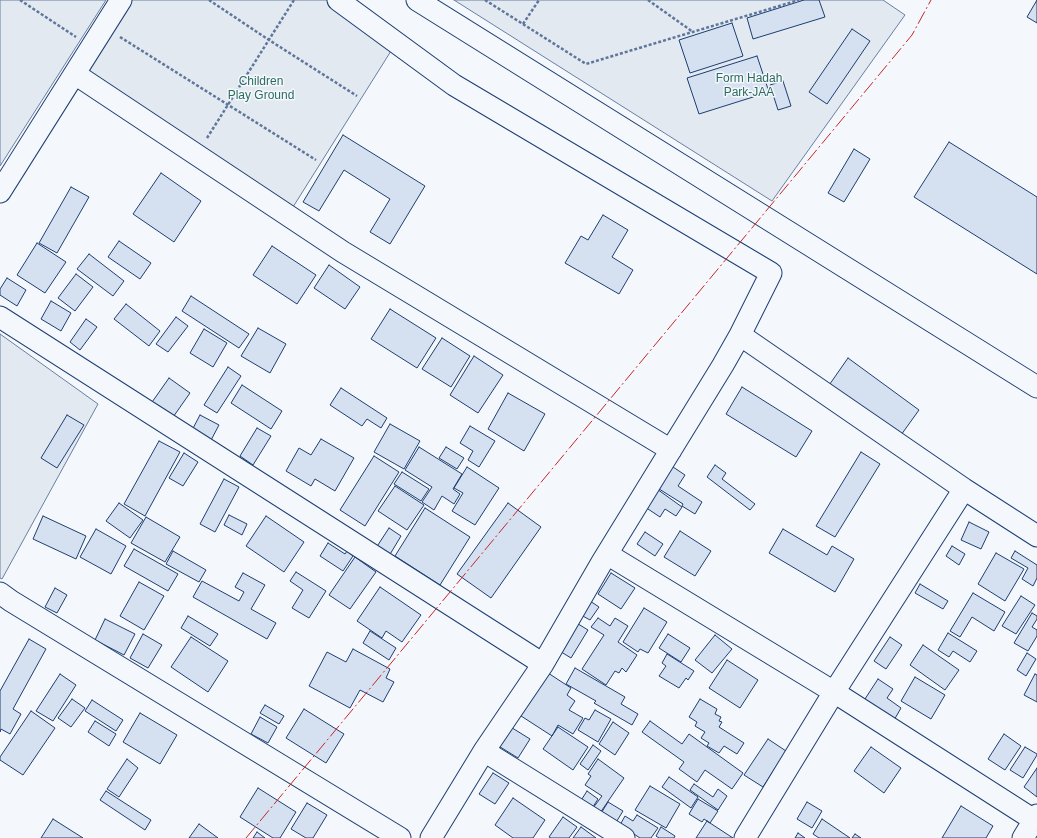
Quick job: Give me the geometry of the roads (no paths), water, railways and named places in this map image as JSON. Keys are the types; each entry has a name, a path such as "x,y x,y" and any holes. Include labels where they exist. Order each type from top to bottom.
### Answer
{"street":[{"path":"0,192 121,0"},
{"path":"338,0 454,85 771,273 724,365 607,554 543,664 484,751 430,838"},
{"path":"417,0 1037,387"},
{"path":"75,74 343,252 671,450"},
{"path":"0,317 543,664"},
{"path":"740,335 1037,536"},
{"path":"745,838 834,692 964,488"},
{"path":"607,554 834,692 1035,818 1023,838"},
{"path":"0,593 400,838"},
{"path":"484,751 624,838"}],"park label":[{"name":"Form Hadah Park-JAA","path":"749,86"},
{"name":"Children Play Ground","path":"261,89"}]}
